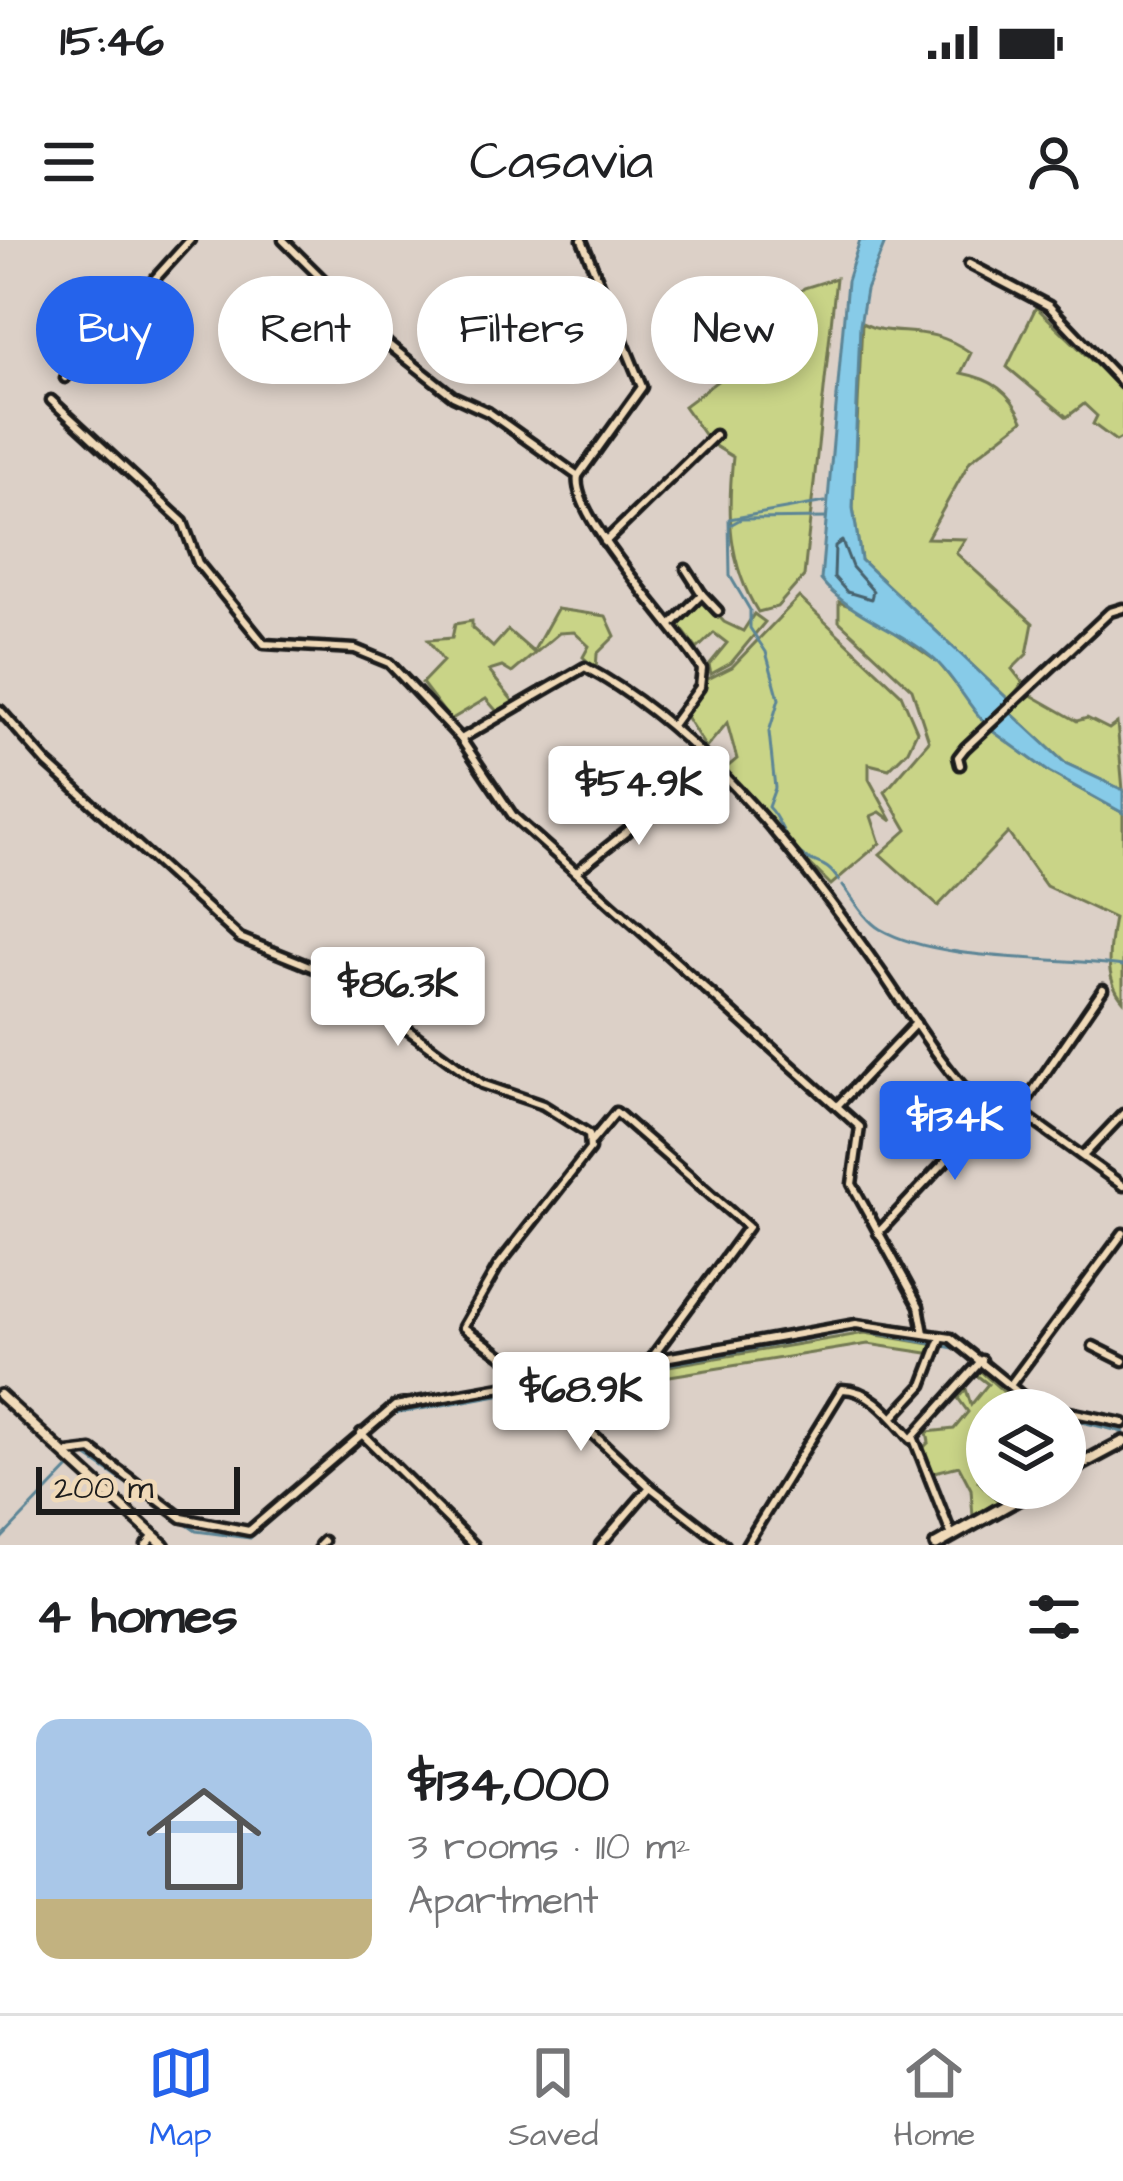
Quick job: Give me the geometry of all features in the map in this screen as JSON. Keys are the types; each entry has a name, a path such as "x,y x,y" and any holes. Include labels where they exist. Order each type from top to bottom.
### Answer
{"highway":[{"path":"1086,1462 1123,1442"},
{"path":"937,1545 1000,1509"}],"main road":[{"path":"0,1395 164,1545"}],"street":[{"path":"157,276 190,240"},
{"path":"283,240 377,334 453,396 488,412 578,476 583,500 605,542 672,624 704,676 673,724"},
{"path":"578,476 642,387 582,240"},
{"path":"969,264 1049,306 1123,383"},
{"path":"51,400 183,522 198,562 264,644 355,649 389,663 460,739 514,816 860,1127 852,1184 924,1317 924,1333"},
{"path":"605,542 716,435"},
{"path":"686,569 718,611"},
{"path":"672,624 702,594"},
{"path":"960,765 958,757 965,748 1110,612 1123,608"},
{"path":"460,739 585,667 640,697 673,724 826,896 964,1088 981,1100 1019,1111 1123,1186"},
{"path":"0,710 47,763 240,938 334,976 482,1084 543,1105 592,1141"},
{"path":"576,872 676,792"},
{"path":"1019,1111 1103,989"},
{"path":"836,1106 916,1023"},
{"path":"878,1233 1000,1103"},
{"path":"651,1359 748,1227 616,1112 498,1266 463,1327 540,1386 650,1487 725,1545"},
{"path":"1084,1155 1123,1114"},
{"path":"1011,1384 1123,1233"},
{"path":"68,1454 92,1450 182,1518 249,1531 395,1406 540,1386 651,1359 856,1324 924,1333 1016,1389"},
{"path":"895,1415 923,1385 941,1341"},
{"path":"1094,1346 1123,1361"},
{"path":"914,1438 979,1364"},
{"path":"746,1545 842,1389 853,1389 895,1415 914,1438 955,1534 967,1545"},
{"path":"1086,1416 1123,1423"},
{"path":"361,1433 474,1545"},
{"path":"600,1545 650,1487"},
{"path":"146,1545 154,1536"}],"green space":[{"path":"836,278 804,576 777,607 758,612 735,557 730,498 733,457 710,443 684,406 713,384 818,384 818,284"},
{"path":"1036,307 1123,391 1123,437 1116,441 1093,424 1097,416 1084,404 1067,417 1007,367"},
{"path":"862,323 955,343 971,353 961,373 999,388 1023,420 970,461 927,538 965,539 956,553 1033,623 1027,654 1012,669 1023,683 1009,700 861,560 853,508"},
{"path":"799,597 901,694 917,731 908,750 889,769 869,764 869,779 892,821 880,812 871,816 880,843 831,885 720,773 737,759 727,723 706,748 684,713 697,700 704,681 732,667"},
{"path":"704,600 724,622 743,631 754,614 765,622 731,663 711,674 709,665 727,643 714,633 697,649 678,624"},
{"path":"839,602 866,612 939,663 992,730 1049,772 1123,813 1123,1000 1110,971 1114,918 1046,886 1008,833 938,906 880,854 907,830 885,792 929,741 912,689 839,621"},
{"path":"557,609 606,616 615,636 597,654 596,669 583,657 589,646 574,632 559,633 512,673 502,667 489,671 516,705 501,716 486,699 450,720 422,683 443,661 428,640 452,638 455,624 472,621 472,628 493,647 508,630 533,652"},
{"path":"1031,695 1077,721 1087,718 1109,729 1117,723 1123,790 1065,763 1010,712"},
{"path":"865,1333 936,1345 934,1354 868,1344 595,1388 549,1392 544,1387"},
{"path":"979,1370 1000,1389 984,1389 988,1384 975,1374"},
{"path":"966,1414 966,1479 959,1466 927,1474 921,1450 929,1442 927,1432 954,1429"}],"water":[{"path":"860,240 886,240 866,290 860,325 853,508 861,560 1009,700 984,722 937,662 846,604 821,580 847,281"},
{"path":"1010,712 1065,763 1123,790 1123,813 1049,772 991,730"}],"waterway":[{"path":"825,502 729,519 730,576 750,610 750,628 766,652 779,699 769,732 775,788 768,807 795,849 829,869 839,881"},
{"path":"730,525 741,519 826,518"},
{"path":"843,886 875,925 905,940 965,953 1123,966"},
{"path":"77,1459 86,1456 196,1531 250,1538 393,1414 858,1330 959,1349"},
{"path":"967,1355 1009,1389"},
{"path":"1086,1423 1123,1432"},
{"path":"0,1540 71,1466"}]}
